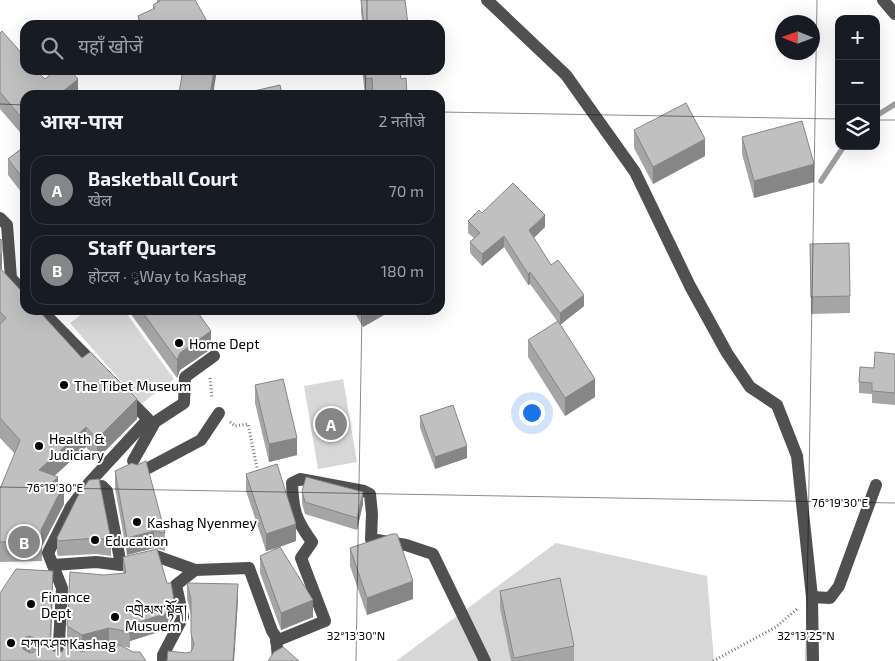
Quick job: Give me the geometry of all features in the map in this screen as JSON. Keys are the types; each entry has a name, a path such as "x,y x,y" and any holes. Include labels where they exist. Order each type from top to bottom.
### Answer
{"street":[{"path":"487,0 566,75 635,172 690,286 726,353 750,387 776,405 797,456 812,597 814,661"},
{"path":"883,0 895,14"},
{"path":"0,218 7,225 11,278 20,288"},
{"path":"46,315 148,418 89,483 71,507 48,553 62,588 58,655"},
{"path":"214,356 185,377 184,403 155,422 135,468 201,440 219,413"},
{"path":"276,641 325,621 301,558 312,542 298,522 293,509 292,483 300,479 364,491 370,494 372,514 371,540 406,544 433,554 485,661"},
{"path":"812,597 830,598 840,586 876,485"},
{"path":"102,486 107,491 121,565"},
{"path":"53,564 96,562 121,565 156,556 195,570 249,568 276,641 278,658 276,661"},
{"path":"163,658 183,617 176,585 195,570"},
{"path":"58,655 67,650 74,655"},
{"path":"163,658 179,655"}],"path":[{"path":"214,356 210,379 213,403 220,417 228,419 235,426 248,424 258,474 266,474"},
{"path":"713,661 776,627 812,597"}],"shaded area":[{"path":"81,315 128,315 174,379 141,404 70,323"},
{"path":"343,379 357,462 318,469 304,386"},
{"path":"556,543 707,576 714,661 396,661"}],"building":[{"path":"195,0 206,20 140,20 138,16 155,8 153,5 160,1"},
{"path":"361,0 405,0 407,20 363,20"},
{"path":"2,31 20,51 20,75 41,75 45,79 50,75 74,75 78,79 65,90 20,90 20,116 0,92 0,33"},
{"path":"182,75 213,75 211,90 180,90"},
{"path":"365,75 401,75 401,79 406,78 407,90 373,90 372,78 365,79"},
{"path":"280,85 281,90 258,90"},
{"path":"686,103 705,139 653,167 634,130"},
{"path":"802,121 814,164 754,181 742,137"},
{"path":"20,150 20,175 8,159"},
{"path":"513,183 545,215 529,230 551,265 558,260 584,295 560,313 530,272 528,274 504,236 482,254 470,242 480,233 468,221 479,210 482,213"},
{"path":"0,239 2,240 2,252 0,255"},
{"path":"849,243 850,296 811,297 810,244"},
{"path":"0,268 20,290 20,315 43,315 82,358 90,352 137,399 97,439 86,427 39,470 58,477 45,489 64,484 41,530 42,541 0,542 0,489 20,440 0,418 0,324 6,318 0,312"},
{"path":"145,315 200,315 211,331 180,353 177,360"},
{"path":"558,321 595,379 565,398 528,340"},
{"path":"875,352 895,354 895,393 872,391 872,383 859,382 860,367 874,368"},
{"path":"283,379 297,438 269,444 255,385"},
{"path":"453,405 467,446 435,457 420,416"},
{"path":"146,461 165,533 154,531 127,538 115,471 132,463 137,465"},
{"path":"277,464 296,524 266,534 246,474"},
{"path":"306,477 363,492 357,518 305,502 302,491"},
{"path":"99,479 111,540 96,538 58,541 57,538 78,496 89,480"},
{"path":"397,534 413,581 367,598 350,548"},
{"path":"280,547 313,600 281,613 260,556"},
{"path":"157,549 167,583 171,583 174,600 168,613 129,625 130,632 109,628 82,635 67,626 70,572 104,575 126,573 123,557"},
{"path":"16,569 53,571 50,644 53,651 62,652 66,643 81,652 104,645 120,645 133,652 140,652 146,661 0,661 0,593","holes":["30,636 37,639 38,645 34,652 30,653 23,649 22,643 26,637"]},
{"path":"560,578 574,646 514,658 500,591"},
{"path":"187,583 238,584 233,661 167,661 168,651 191,652 194,645 191,633 191,599"},
{"path":"283,647 299,661 268,661 274,652"}],"waterway":[{"path":"880,113 895,104"},
{"path":"821,181 841,150"}],"place":[{"name":"Home Dept","path":"179,343"},
{"name":"The Tibet Museum","path":"64,385"},
{"name":"Basketball Court","path":"331,424"},
{"name":"Health & Judiciary","path":"39,446"},
{"name":"Kashag Nyenmey","path":"137,522"},
{"name":"Education","path":"95,540"},
{"name":"Staff Quarters","path":"24,542"},
{"name":"Finance Dept","path":"31,604"},
{"name":"འགྲེམས་སྟོན། Musuem","path":"115,617"},
{"name":"བཀའ་ཤགKashag","path":"11,643"}]}
